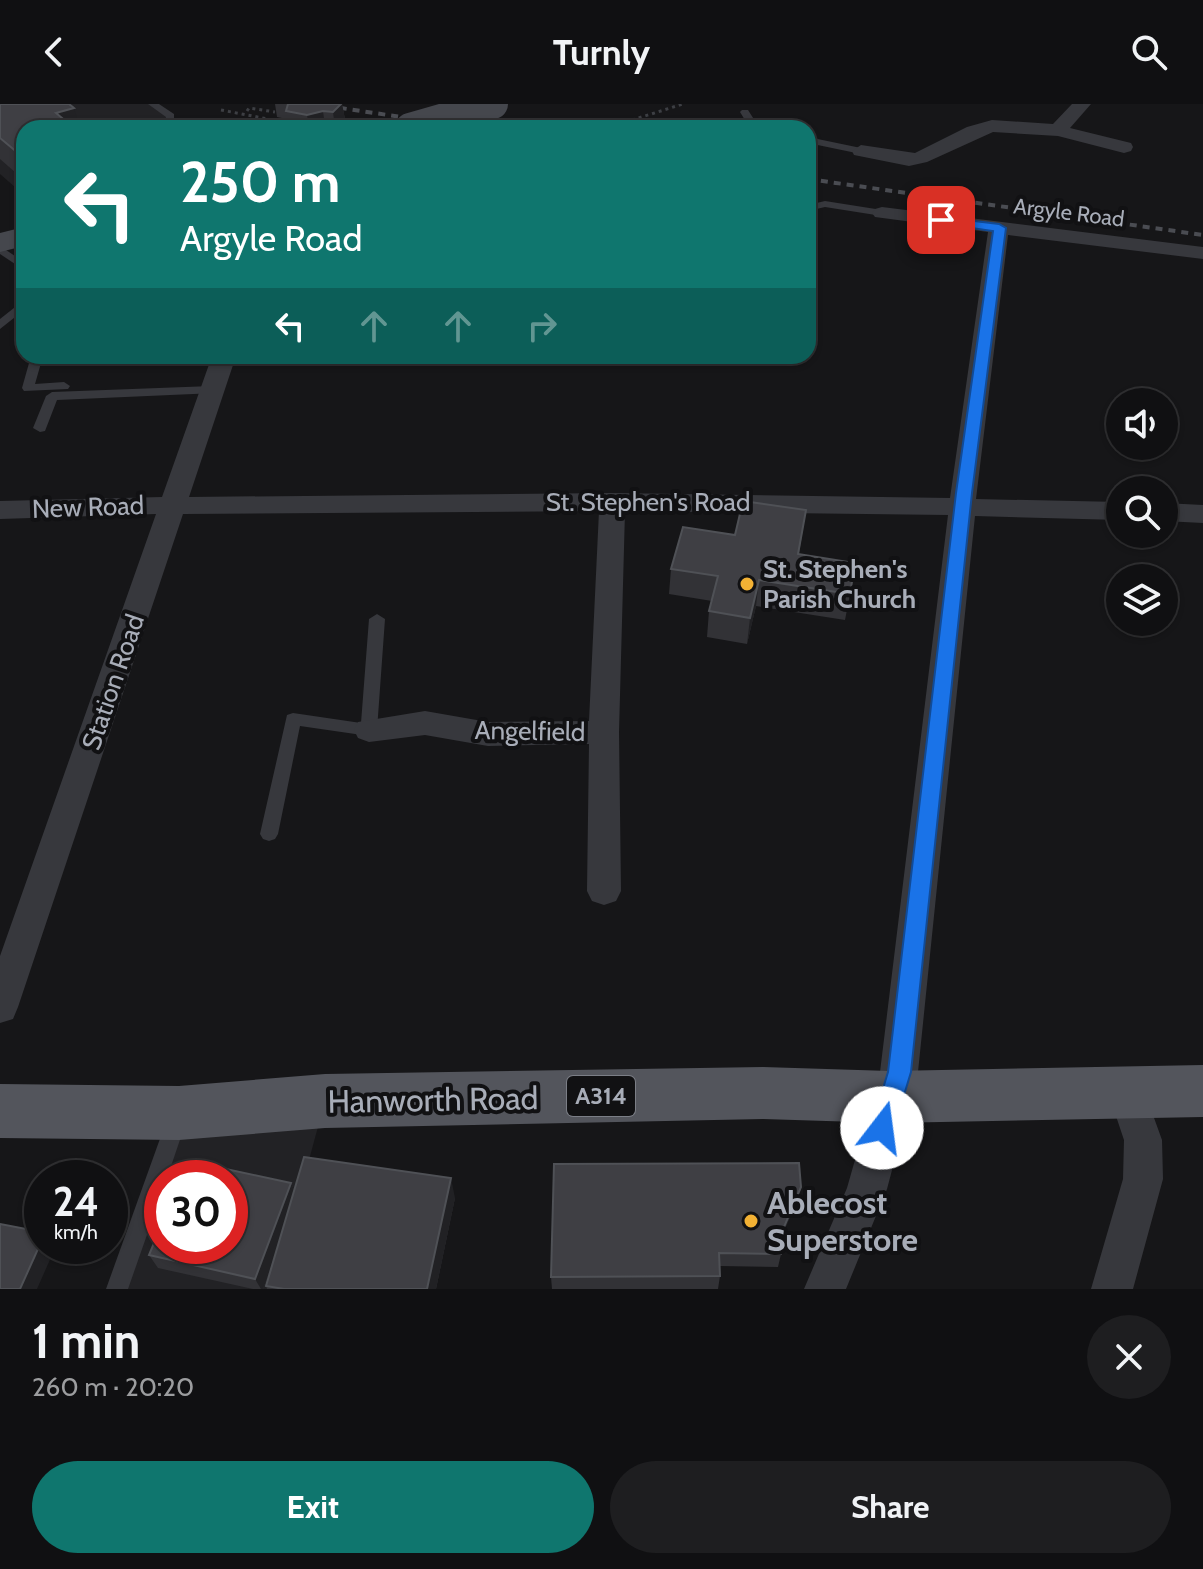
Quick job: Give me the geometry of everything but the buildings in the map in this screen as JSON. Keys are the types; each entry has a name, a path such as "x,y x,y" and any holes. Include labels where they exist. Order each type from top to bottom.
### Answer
{"main road":[{"path":"438,120 493,104"},
{"name":"Hanworth Road","path":"0,1111 179,1113 325,1101 763,1093 890,1097 1203,1091"}],"street":[{"path":"1058,130 1082,104"},
{"path":"861,151 909,160 920,158 974,131 992,126 1058,130 1124,147"},
{"name":"Argyle Road","path":"882,213 1203,253"},
{"path":"825,1289 867,1189 899,1072 963,507 999,228"},
{"name":"Station Road","path":"0,1007 219,371"},
{"name":"St. Stephen's Road","path":"175,504 612,501 1106,511"},
{"name":"Angelfield","path":"369,730 425,723 488,734 604,732 612,501"},
{"name":"New Road","path":"0,510 175,504"},
{"path":"1178,513 1203,514"},
{"path":"604,732 604,891"},
{"path":"1112,1289 1143,1179 1143,1140 1127,1092"}],"lane":[{"path":"153,104 171,116 170,120"},
{"path":"745,112 749,120"},
{"path":"816,142 861,151"},
{"path":"816,206 825,204 882,213"},
{"path":"0,246 16,260"},
{"path":"0,325 16,311"},
{"path":"35,364 28,388 82,385"},
{"path":"40,428 52,396 219,371"},
{"path":"269,834 293,719 369,730 377,619"},
{"path":"117,1289 179,1113"}],"path":[{"path":"632,120 683,104"},
{"path":"221,110 270,120"},
{"path":"247,111 276,112 267,118 269,114 247,111"}],"shaded area":[{"path":"0,104 153,104 171,116 170,120 16,120 16,188 0,174"},
{"path":"325,1101 274,1289 123,1289 144,1218 144,1264 248,1264 248,1160 161,1160 173,1120"}],"railway":[{"path":"314,104 421,120"},
{"path":"816,180 1203,235"}],"place":[{"name":"St. Stephen's Parish Church","path":"747,584"},
{"name":"Ablecost Superstore","path":"751,1221"}],"route":[{"path":"882,1128 899,1072 964,493 999,228 941,220"}]}
